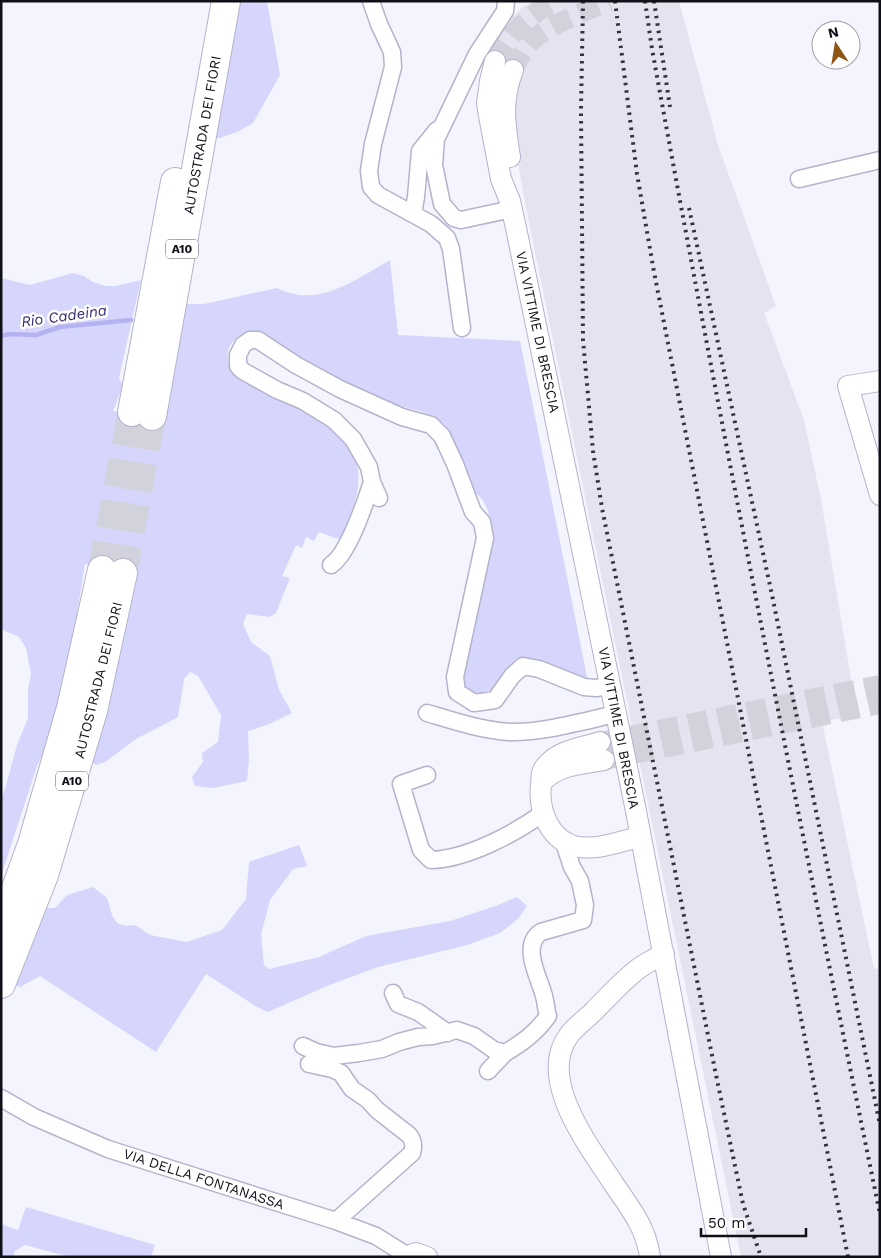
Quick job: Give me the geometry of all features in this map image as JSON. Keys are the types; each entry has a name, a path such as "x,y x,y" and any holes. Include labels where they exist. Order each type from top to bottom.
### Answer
{"highway":[{"name":"AUTOSTRADA DEI FIORI","path":"197,113 208,1"},
{"name":"AUTOSTRADA DEI FIORI","path":"142,414 197,113 226,1"},
{"name":"AUTOSTRADA DEI FIORI","path":"1,930 32,844 113,572 87,729 44,875 1,984"}],"street":[{"path":"372,1 379,24 392,52 393,67 369,171 371,187 378,195 432,224 447,238 451,249 462,328"},
{"path":"506,1 505,11 477,54 443,123 436,139 434,165 442,204 454,218 461,220 511,205"},
{"name":"VIA VITTIME DI BRESCIA","path":"495,61 487,104 500,179 511,205 616,714 664,953 721,1257"},
{"name":"VIA VITTIME DI BRESCIA","path":"511,205 513,177 504,116 505,95 513,70"},
{"path":"413,214 420,151 443,123"},
{"path":"799,179 880,160"},
{"path":"379,498 372,482 369,467 353,439 334,420 303,401 277,390 243,371 238,366 238,355 243,345 250,340 258,340 296,365 340,389 402,417 431,425 442,436 473,512 482,522 485,538 455,677 457,692 474,703 494,700 512,676 523,666 539,668 584,687 610,686"},
{"path":"878,386 848,386 880,495"},
{"path":"331,565 343,553 365,504 372,482"},
{"path":"427,713 492,730 512,732 532,731 616,714"},
{"path":"602,751 562,752 545,767 541,774 540,804 548,827 563,840 580,847 595,848 640,838"},
{"path":"427,775 401,784 421,850 431,860 442,860 468,853 527,825 543,813"},
{"path":"488,1072 505,1053 534,1033 548,1016 544,996 532,962 533,943 536,936 541,932 583,920 585,906 580,881 572,867 563,840"},
{"path":"650,1257 648,1241 642,1225 571,1116 561,1089 560,1058 569,1035 639,968 664,953"},
{"path":"393,993 398,1004 418,1012 448,1033"},
{"path":"303,1046 316,1052 334,1056 382,1049 418,1037 457,1030 474,1036 494,1050 505,1053"},
{"path":"309,1064 341,1073 352,1089 368,1100 377,1110 413,1139 412,1153 336,1221"},
{"name":"VIA DELLA FONTANASSA","path":"1,1098 34,1117 108,1148 336,1221 376,1236 408,1257"},
{"path":"408,1257 416,1253 427,1257"}],"shaded area":[{"path":"236,1 267,1 280,75 253,123 237,132 220,138 211,138"},
{"path":"534,1 679,1 718,145 776,306 764,313 804,420 821,499 857,715 822,722 874,969 880,968 880,1257 741,1257 529,223 511,126 517,86 523,71 487,50 507,22 523,7"},
{"path":"390,260 398,335 520,341 588,682 512,666 487,694 471,693 465,688 461,673 492,531 487,508 482,499 473,492 453,441 444,424 435,417 395,405 302,362 263,333 254,331 245,333 232,343 229,351 230,368 237,377 275,397 309,410 318,416 344,440 353,453 358,466 357,494 341,540 319,532 314,541 306,537 302,548 296,545 282,576 290,578 276,613 269,617 247,614 243,624 251,642 270,656 279,690 292,713 267,725 248,731 249,759 247,781 213,788 195,786 192,777 203,762 202,753 218,742 221,715 198,676 190,672 184,679 178,717 136,739 105,762 96,765 89,760 129,572 85,564 76,620 51,738 37,766 1,876 1,799 17,745 28,718 28,690 31,673 26,648 19,637 1,629 1,278 30,285 73,273 105,286 116,286 141,280 119,378 123,386 113,411 159,421 182,304 204,304 277,288 292,294 321,294 349,283"},
{"path":"299,845 307,866 293,869 270,900 261,934 264,965 269,969 319,957 366,936 450,921 517,897 527,906 518,919 500,933 467,945 378,967 327,986 268,1012 206,974 156,1052 40,976 20,987 15,985 44,908 55,908 67,895 93,887 107,898 112,915 117,923 126,926 135,925 150,935 187,942 222,930 246,899 249,862"},
{"path":"26,1207 155,1245 151,1257 70,1257 25,1245 15,1251 13,1257 1,1257 1,1224 18,1230"}],"waterway":[{"name":"Rio Cadeina","path":"1,336 10,334 36,335 60,327 131,320"}],"tunnel":[{"path":"495,61 514,33 528,18 558,1"},
{"path":"513,70 528,45 543,32 609,1"},
{"path":"102,570 132,412"},
{"path":"123,573 152,416"},
{"path":"600,742 880,685"},
{"path":"604,760 880,704"}],"railway":[{"path":"583,1 581,110 583,340 593,451 602,508 716,1075 743,1204 761,1257"},
{"path":"615,1 637,174 654,272 848,1257"},
{"path":"645,1 652,49 734,486 880,1214"},
{"path":"654,1 670,107"},
{"path":"689,208 772,595 880,1125"}]}
